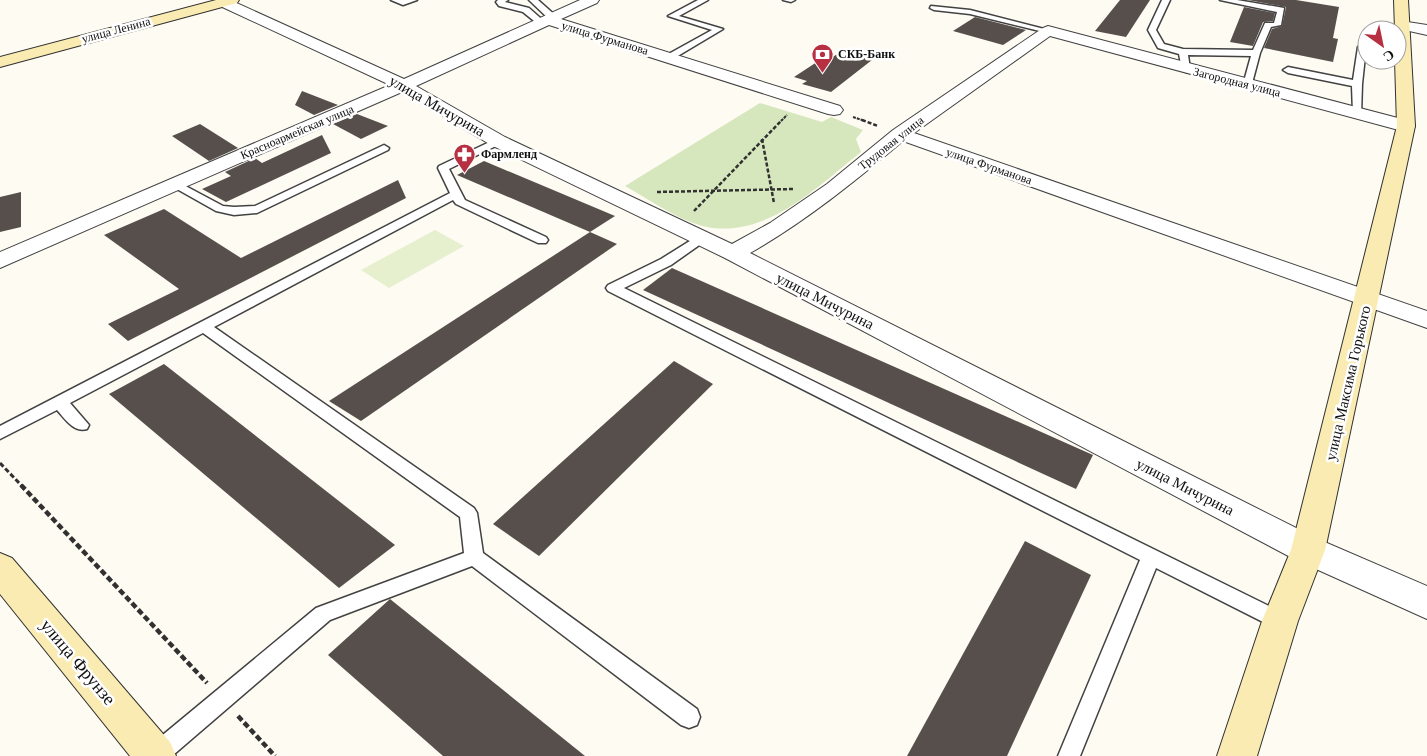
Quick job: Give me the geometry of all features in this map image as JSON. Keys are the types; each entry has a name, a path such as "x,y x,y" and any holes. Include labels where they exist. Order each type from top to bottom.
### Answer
{"street":[{"name":"Красноармейская улица","path":"0,262 174,184 405,86 592,0"},
{"name":"улица Ленина","path":"0,62 227,1"},
{"name":"улица Мичурина","path":"227,1 405,86 498,142 733,253 1308,550 1427,604"},
{"name":"улица Максима Горького","path":"1237,756 1280,621 1308,550 1368,300 1413,128 1410,18"},
{"name":"улица Фурманова","path":"548,20 834,110"},
{"name":"Загородная улица","path":"1048,31 1413,128"},
{"name":"Трудовая улица","path":"733,253 778,228 834,188 900,134 1048,31"},
{"name":"улица Фурманова","path":"900,134 1427,320"},
{"name":"улица Фрунзе","path":"0,568 155,756"}],"lane":[{"path":"395,0 403,3 413,0"},
{"path":"504,0 500,2 526,10 548,20"},
{"path":"533,0 548,20"},
{"path":"668,58 719,29 672,16 704,0"},
{"path":"1166,0 1152,30 1161,46 1183,52 1256,53"},
{"path":"1224,0 1281,10 1276,25 1268,25 1256,53 1248,85"},
{"path":"934,8 970,12 1048,31"},
{"path":"1183,52 1186,69"},
{"path":"1288,70 1358,84"},
{"path":"1358,113 1360,70"},
{"path":"498,142 443,168 460,202 542,240"},
{"path":"174,184 220,209 234,211 257,209 384,148"},
{"path":"0,433 456,194"},
{"path":"701,238 666,262 613,288 1280,621"},
{"path":"203,326 468,513 474,557 688,717"},
{"path":"58,401 81,425"},
{"path":"155,756 323,614 474,557"},
{"path":"1069,756 1151,557"}],"path":[{"path":"834,110 900,134"},
{"path":"678,228 788,114"},
{"path":"762,139 778,228"},
{"path":"650,192 834,188"},
{"path":"0,463 276,756"}],"green space":[{"path":"760,103 822,122 831,117 863,130 856,139 861,152 791,206 751,225 729,228 707,227 696,224 665,210 625,186"},
{"path":"435,230 464,246 389,288 361,270"}],"building":[{"path":"1120,0 1150,0 1126,37 1095,31"},
{"path":"1248,0 1296,0 1339,7 1333,38 1338,39 1333,62 1264,48 1272,29 1282,26 1286,7"},
{"path":"1244,7 1275,13 1273,21 1263,22 1253,46 1230,42"},
{"path":"975,17 1026,30 1003,45 953,31"},
{"name":"СКБ-Банк","path":"840,52 872,60 831,92 802,84 807,81 794,77 823,58 830,59"},
{"path":"302,91 338,105 314,115 295,105"},
{"path":"357,114 388,126 361,139 333,124"},
{"path":"200,124 238,148 209,161 172,136"},
{"path":"322,135 331,153 226,202 202,189 231,176 225,172 255,158 262,163"},
{"path":"484,161 615,216 590,232 457,175"},
{"path":"398,180 406,198 128,341 108,324 179,289 104,235 164,209 241,258"},
{"path":"21,192 21,227 0,232 0,197"},
{"path":"590,232 617,244 361,421 329,401"},
{"path":"672,268 1093,455 1076,489 643,290"},
{"path":"674,361 713,384 539,556 493,524"},
{"path":"164,364 395,545 339,588 109,394"},
{"path":"1025,541 1091,575 1007,756 907,756"},
{"path":"390,599 585,756 443,756 328,655"}],"place":[{"name":"СКБ-Банк","path":"822,73"},
{"name":"Фармленд","path":"465,173"}]}
